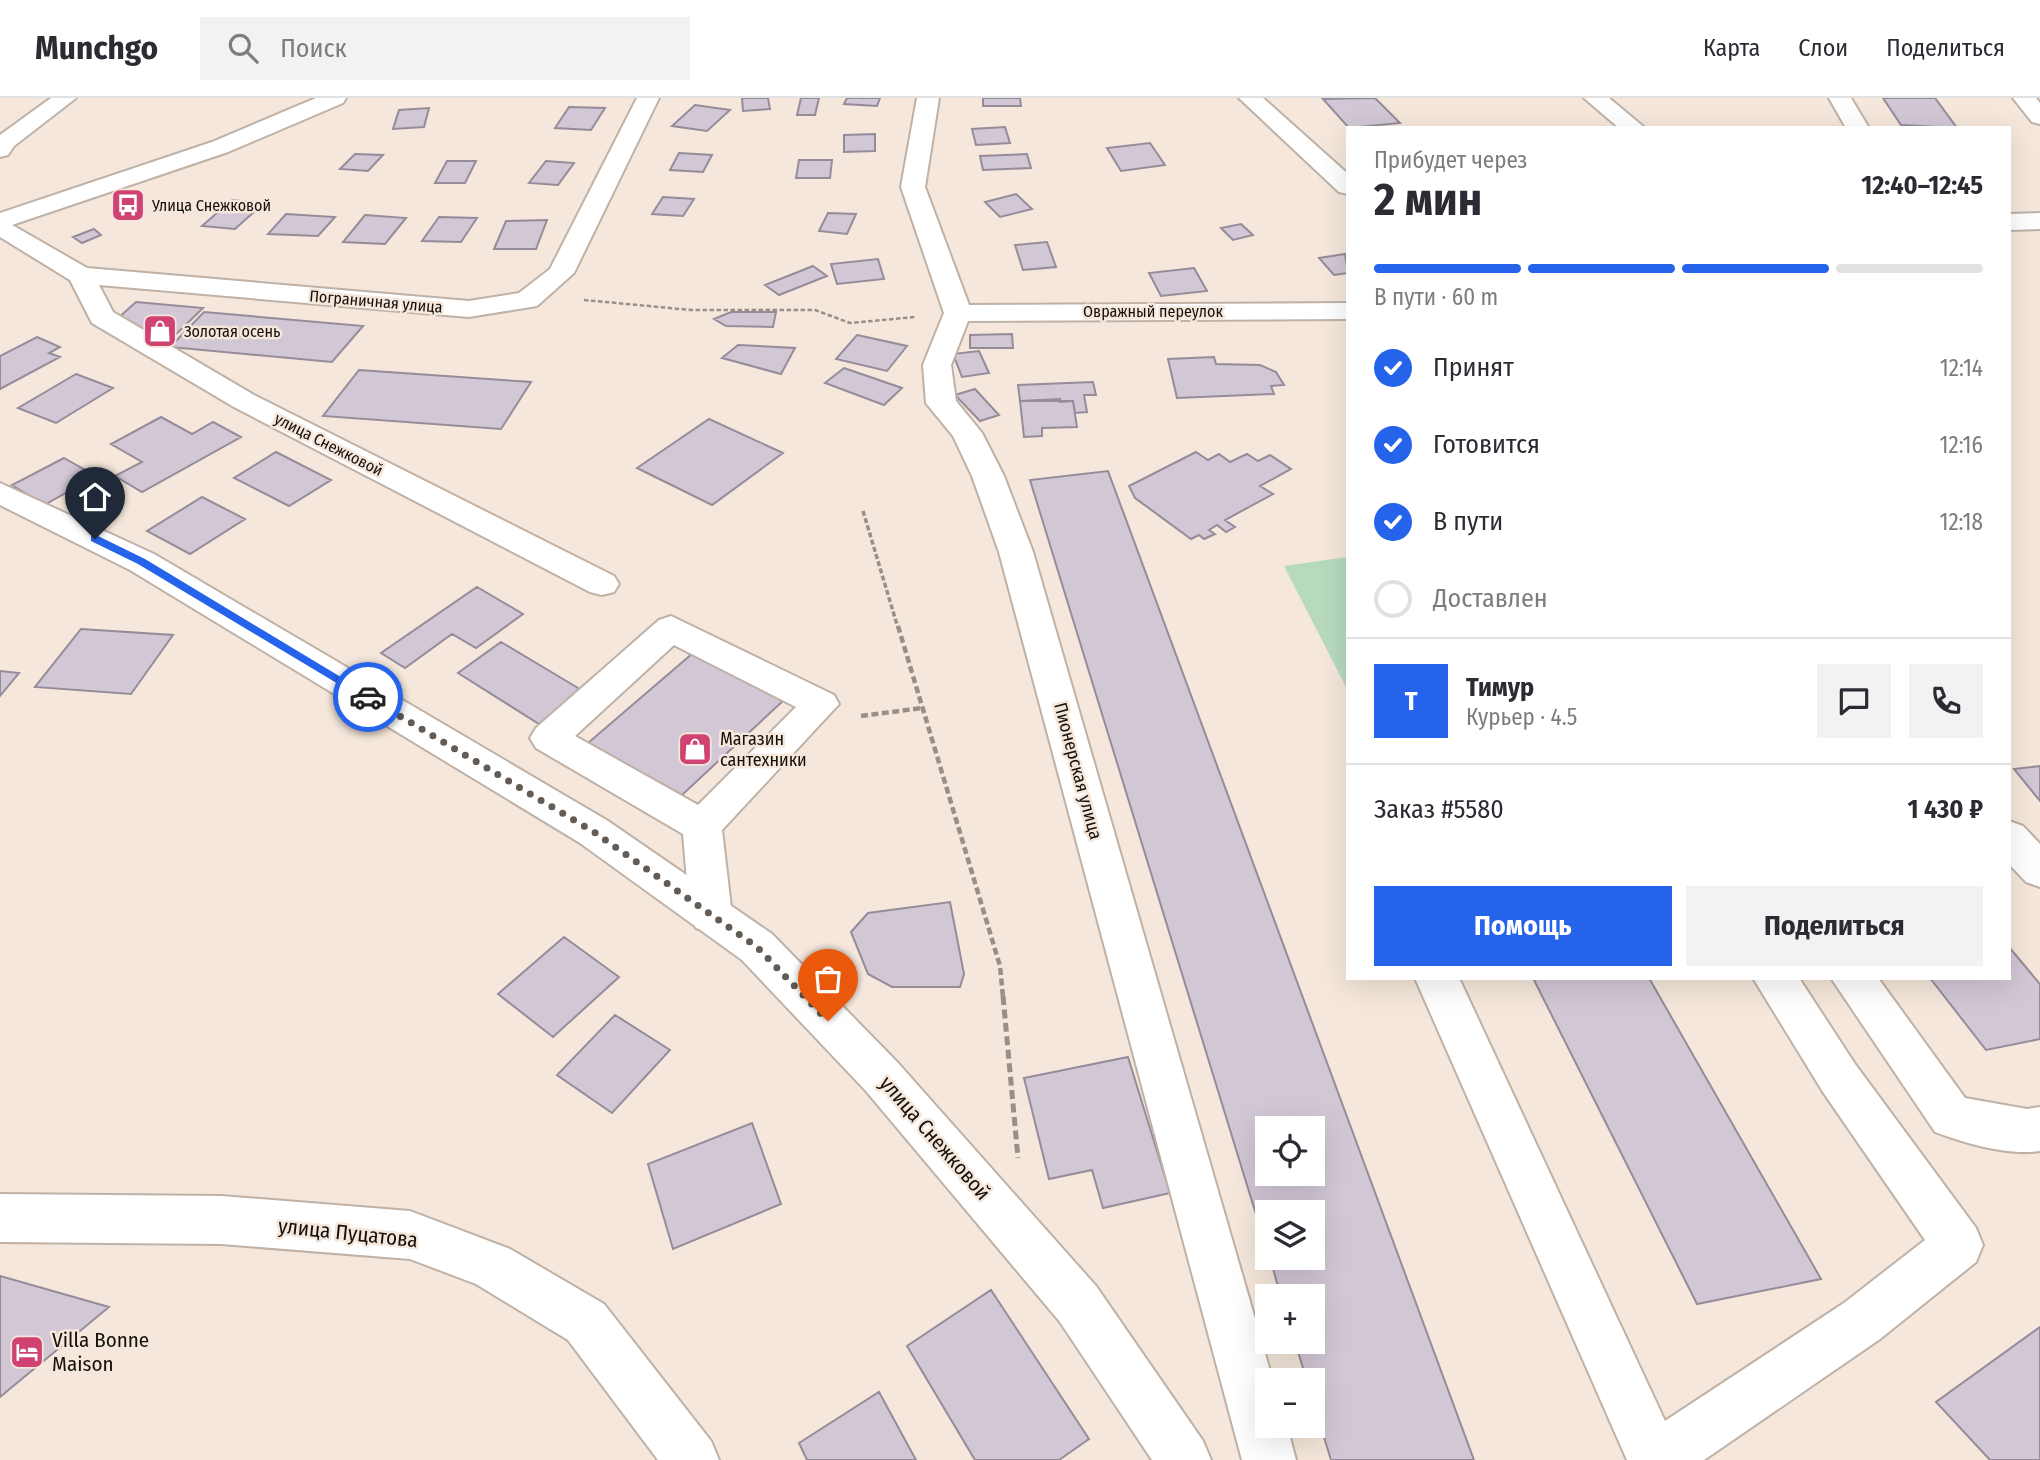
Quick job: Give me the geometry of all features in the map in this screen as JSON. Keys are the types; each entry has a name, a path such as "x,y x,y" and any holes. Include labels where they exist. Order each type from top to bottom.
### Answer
{"main road":[{"path":"0,150 5,142 65,98"},
{"path":"0,212 205,147 320,98"},
{"path":"0,221 220,147 335,98"},
{"name":"Пограничная улица","path":"0,226 81,275 469,309 527,300 561,274 649,98"},
{"path":"928,98 913,187 958,313"},
{"path":"1250,98 1346,185"},
{"path":"1595,98 1631,126"},
{"path":"1840,98 1857,126"},
{"path":"2011,222 2040,221"},
{"name":"улица Снежковой","path":"81,275 103,317 244,401 602,584"},
{"name":"Овражный переулок","path":"958,313 1346,311"},
{"name":"Пионерская улица","path":"958,313 937,365 941,403 967,433 988,476 1016,552 1269,1460"},
{"name":"улица Снежковой","path":"0,493 142,562 594,832 757,947 882,1077 1078,1304 1184,1460"},
{"path":"702,826 549,738 671,628 821,704 702,826 711,916"},
{"path":"2011,839 2040,871"},
{"path":"1438,980 1656,1460 1863,1321 1958,1245 1839,1077 1775,980"},
{"path":"1854,980 1951,1116 2027,1131 2040,1129"},
{"name":"улица Пуцатова","path":"0,1218 221,1220 410,1235 492,1266 586,1322 692,1460"}],"path":[{"path":"534,295 691,310 815,310 850,323 958,313"},
{"path":"863,511 1000,966 1018,1159"},
{"path":"821,704 852,717 922,708"}],"green space":[{"path":"1346,557 1346,687 1284,566"}],"building":[{"path":"742,98 768,98 770,109 743,111"},
{"path":"801,98 819,98 815,115 797,115"},
{"path":"847,98 880,98 877,106 844,104"},
{"path":"983,98 1020,98 1021,106 983,106"},
{"path":"1375,98 1400,123 1347,126 1323,99"},
{"path":"1883,98 1935,98 1956,126 1920,126 1901,125"},
{"path":"695,105 730,110 707,131 672,126"},
{"path":"569,107 605,108 591,130 555,128"},
{"path":"429,108 424,127 393,129 399,110"},
{"path":"1005,127 1010,143 976,145 972,129"},
{"path":"875,134 875,151 844,152 844,135"},
{"path":"1150,143 1165,165 1121,171 1107,148"},
{"path":"679,153 712,155 703,172 670,170"},
{"path":"355,154 383,155 368,171 340,169"},
{"path":"1027,154 1031,168 983,170 980,156"},
{"path":"799,160 832,160 830,178 796,178"},
{"path":"447,161 476,161 465,183 435,183"},
{"path":"546,161 574,163 558,185 529,183"},
{"path":"1016,194 1032,209 1000,217 985,202"},
{"path":"663,197 694,199 683,216 652,214"},
{"path":"232,200 264,203 235,229 202,226"},
{"path":"828,213 856,214 847,234 819,231"},
{"path":"286,214 335,217 318,236 268,234"},
{"path":"365,215 406,218 385,244 343,242"},
{"path":"439,217 477,218 461,242 422,241"},
{"path":"547,220 536,249 494,249 506,221"},
{"path":"1241,224 1253,235 1233,240 1221,228"},
{"path":"94,229 101,235 82,243 73,237"},
{"path":"1047,242 1056,267 1023,270 1015,245"},
{"path":"1345,254 1346,273 1334,275 1319,258"},
{"path":"878,259 884,279 837,284 831,264"},
{"path":"813,266 827,276 779,295 765,285"},
{"path":"1194,268 1207,291 1161,296 1149,273"},
{"name":"Золотая осень","path":"136,302 203,308 166,344 117,319"},
{"path":"204,312 363,326 332,362 170,347"},
{"path":"731,312 776,312 773,327 726,326 714,319"},
{"path":"1012,334 1013,348 970,348 970,335"},
{"path":"857,335 907,346 887,371 836,359"},
{"path":"37,337 60,347 49,353 60,357 0,389 0,356"},
{"path":"738,345 795,348 781,374 722,358"},
{"path":"979,351 989,373 962,377 953,354"},
{"path":"1214,357 1216,364 1260,365 1276,372 1284,385 1271,386 1274,394 1177,398 1168,359"},
{"path":"844,368 902,388 884,405 825,383"},
{"path":"359,370 531,382 501,429 323,416"},
{"path":"76,374 113,388 56,423 18,408"},
{"path":"1093,382 1096,395 1084,395 1087,412 1075,413 1073,401 1020,401 1018,385"},
{"path":"975,389 999,415 980,421 955,395"},
{"path":"1060,399 1060,402 1073,401 1077,427 1042,428 1042,436 1024,437 1020,401"},
{"path":"161,417 192,434 213,422 241,437 142,492 115,476 142,462 111,444"},
{"path":"709,419 783,453 712,505 637,468"},
{"path":"276,452 331,480 289,506 234,478"},
{"path":"1196,452 1208,460 1219,454 1230,462 1247,454 1258,461 1270,455 1291,469 1260,486 1273,494 1225,520 1235,527 1226,532 1217,525 1209,530 1215,534 1204,539 1199,535 1191,539 1135,498 1129,486"},
{"path":"64,458 96,476 44,505 12,485"},
{"path":"1108,471 1474,1460 1331,1460 1324,1438 1325,1368 1303,1368 1299,1354 1325,1354 1325,1284 1277,1284 1273,1270 1325,1270 1325,1200 1255,1200 1255,1211 1030,480"},
{"path":"202,497 245,519 190,554 147,531"},
{"path":"477,587 523,614 476,648 452,634 405,668 381,653"},
{"path":"81,629 173,635 131,694 35,687"},
{"path":"501,642 583,691 539,724 458,673"},
{"path":"693,653 785,699 682,795 588,743"},
{"path":"0,671 19,673 0,696"},
{"path":"2040,766 2040,801 2014,769"},
{"path":"950,902 964,974 960,987 892,987 868,974 851,932 868,913"},
{"path":"564,937 619,977 553,1037 498,994"},
{"path":"2011,949 2040,984 2040,1039 1986,1050 1932,980 2011,980"},
{"path":"1534,980 1650,980 1821,1279 1697,1304"},
{"path":"615,1015 670,1050 612,1113 557,1075"},
{"path":"1128,1057 1170,1193 1103,1208 1092,1170 1049,1179 1024,1078"},
{"path":"752,1123 781,1204 673,1249 648,1164"},
{"name":"Villa Bonne Maison","path":"0,1276 109,1307 0,1397"},
{"path":"991,1290 1089,1439 1059,1460 975,1460 907,1346"},
{"path":"2040,1327 2040,1460 1990,1460 1936,1402"},
{"path":"879,1392 916,1460 807,1460 799,1443"}],"way so far":[{"path":"368,697 594,832 757,947 828,1021"}],"place":[{"name":"Улица Снежковой","path":"128,205"},
{"name":"Золотая осень","path":"160,331"},
{"name":"Магазин сантехники","path":"695,749"},
{"name":"Villa Bonne Maison","path":"27,1352"}],"route":[{"path":"95,539 142,562 368,697"}]}
